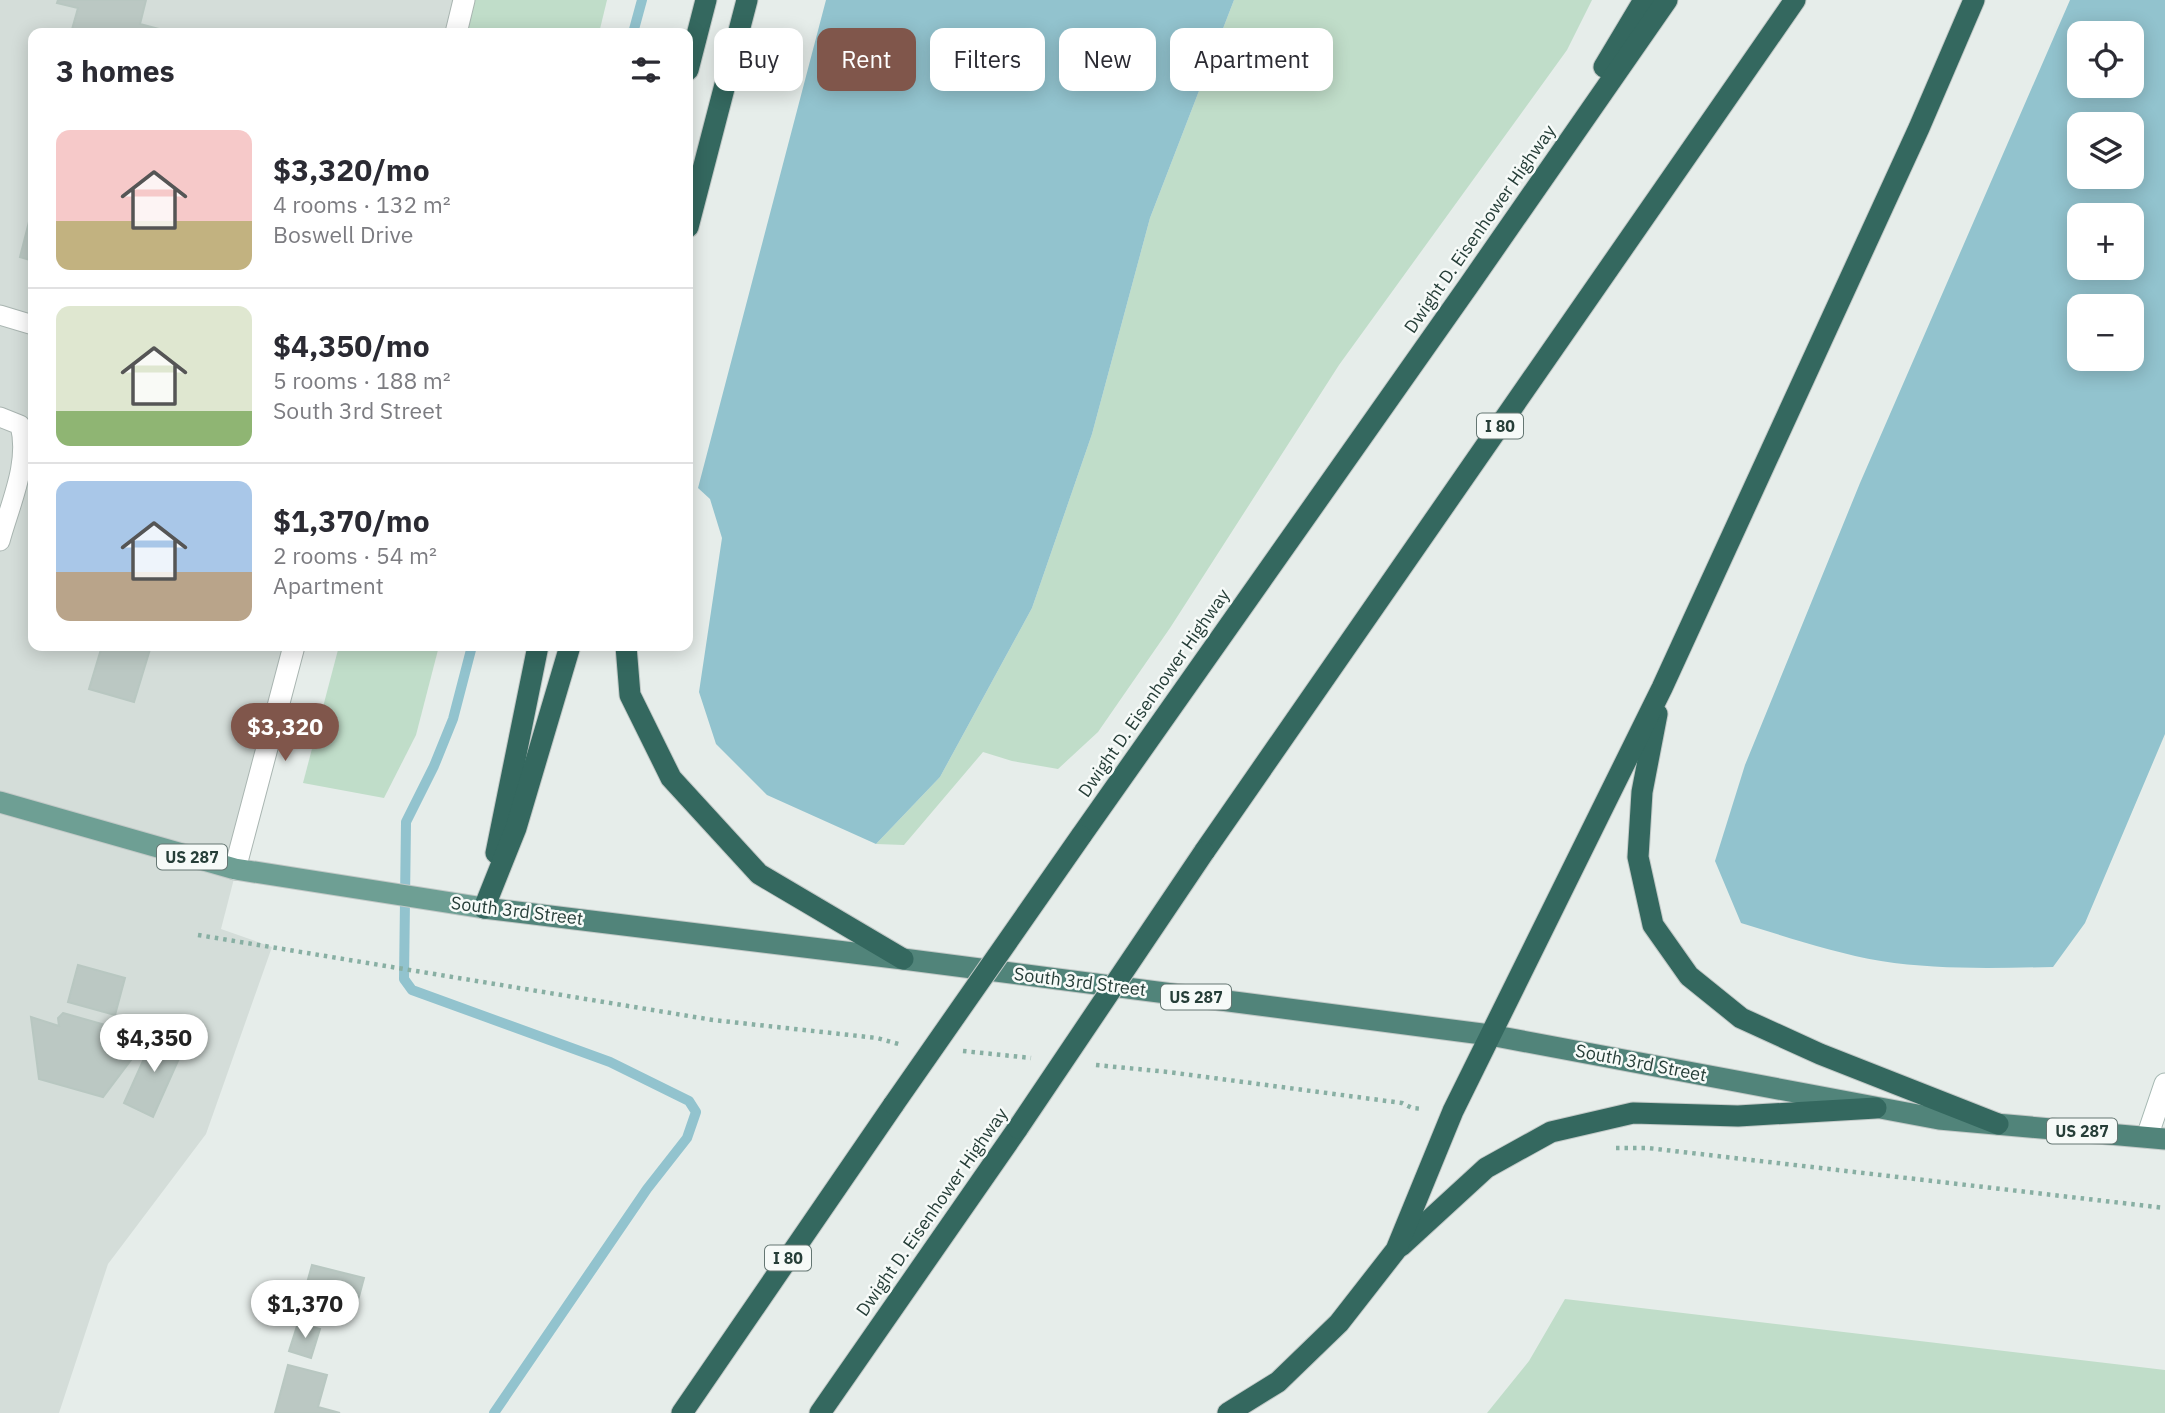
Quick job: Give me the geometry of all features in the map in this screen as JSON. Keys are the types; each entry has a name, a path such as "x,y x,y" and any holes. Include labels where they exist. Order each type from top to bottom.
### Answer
{"highway":[{"path":"693,51 706,0"},
{"path":"693,208 747,0"},
{"path":"1469,285 1644,0"},
{"name":"Dwight D. Eisenhower Highway","path":"682,1413 894,1104 1667,0"},
{"name":"Dwight D. Eisenhower Highway","path":"820,1413 1795,0"},
{"path":"1396,1250 1453,1111 1662,688 1919,128 1974,0"},
{"path":"484,908 537,651"},
{"path":"484,908 516,828 569,651"},
{"path":"626,651 630,695 671,778 759,874 903,959"},
{"path":"1662,688 1642,792 1637,857 1653,925 1689,976 1741,1018 1820,1054 1998,1124"},
{"name":"South 3rd Street","path":"484,908 1490,1035 1939,1119 2156,1138"},
{"path":"1228,1413 1278,1382 1339,1323 1396,1250 1486,1168 1551,1132 1633,1113 1738,1115 1876,1108"}],"main road":[{"name":"South 3rd Street","path":"0,802 235,869 484,908"}],"street":[{"path":"457,28 464,0"},
{"path":"235,869 293,651"},
{"path":"2156,1138 2165,1084"}],"lane":[{"path":"0,315 28,323"},
{"path":"0,417 20,425 24,440 22,462 0,541"}],"path":[{"path":"198,935 713,1020 877,1038 894,1045"}],"shaded area":[{"path":"0,0 464,0 457,28 28,28 28,651 293,651 221,929 272,947 206,1134 108,1264 59,1413 0,1413"}],"green space":[{"path":"464,0 607,0 600,28 457,28"},
{"path":"1234,0 1592,0 1567,50 1339,365 1170,628 1098,732 1058,769 1012,761 983,752 904,845 876,844 940,777 1032,608 1092,434 1150,218 1199,91 1333,91 1333,28 1223,28"},
{"path":"338,651 438,651 416,735 384,798 303,783"},
{"path":"1565,1299 2165,1370 2165,1413 1487,1413 1529,1361"}],"water":[{"path":"826,0 1234,0 1223,28 1170,28 1170,91 1199,91 1150,218 1092,434 1032,608 940,777 876,844 767,795 716,744 699,692 722,538 710,499 698,488 817,34 817,91 916,91 916,28 819,28"},
{"path":"2070,0 2165,0 2165,734 2085,923 2053,967 1989,968 1902,964 1863,958 1741,923 1715,861 1745,765 1860,483"}],"building":[{"path":"58,0 146,0 140,24 155,28 72,28 78,8 57,3"},
{"path":"28,226 28,259 20,257"},
{"path":"100,651 149,651 134,702 89,689"},
{"path":"78,965 125,978 115,1015 68,1002"},
{"path":"63,1013 116,1028 112,1040 140,1048 103,1097 39,1079 31,1017 59,1026 58,1018"},
{"path":"156,1032 185,1045 153,1117 124,1103"},
{"path":"312,1265 364,1278 354,1315 302,1301"},
{"path":"298,1323 320,1329 311,1358 289,1351"},
{"path":"288,1365 327,1375 318,1407 340,1413 275,1413"}],"waterway":[{"path":"634,28 642,0"},
{"path":"471,651 453,719 434,766 406,822 404,979 412,990 610,1062 689,1101 696,1112 687,1138 647,1189 494,1413"}]}
